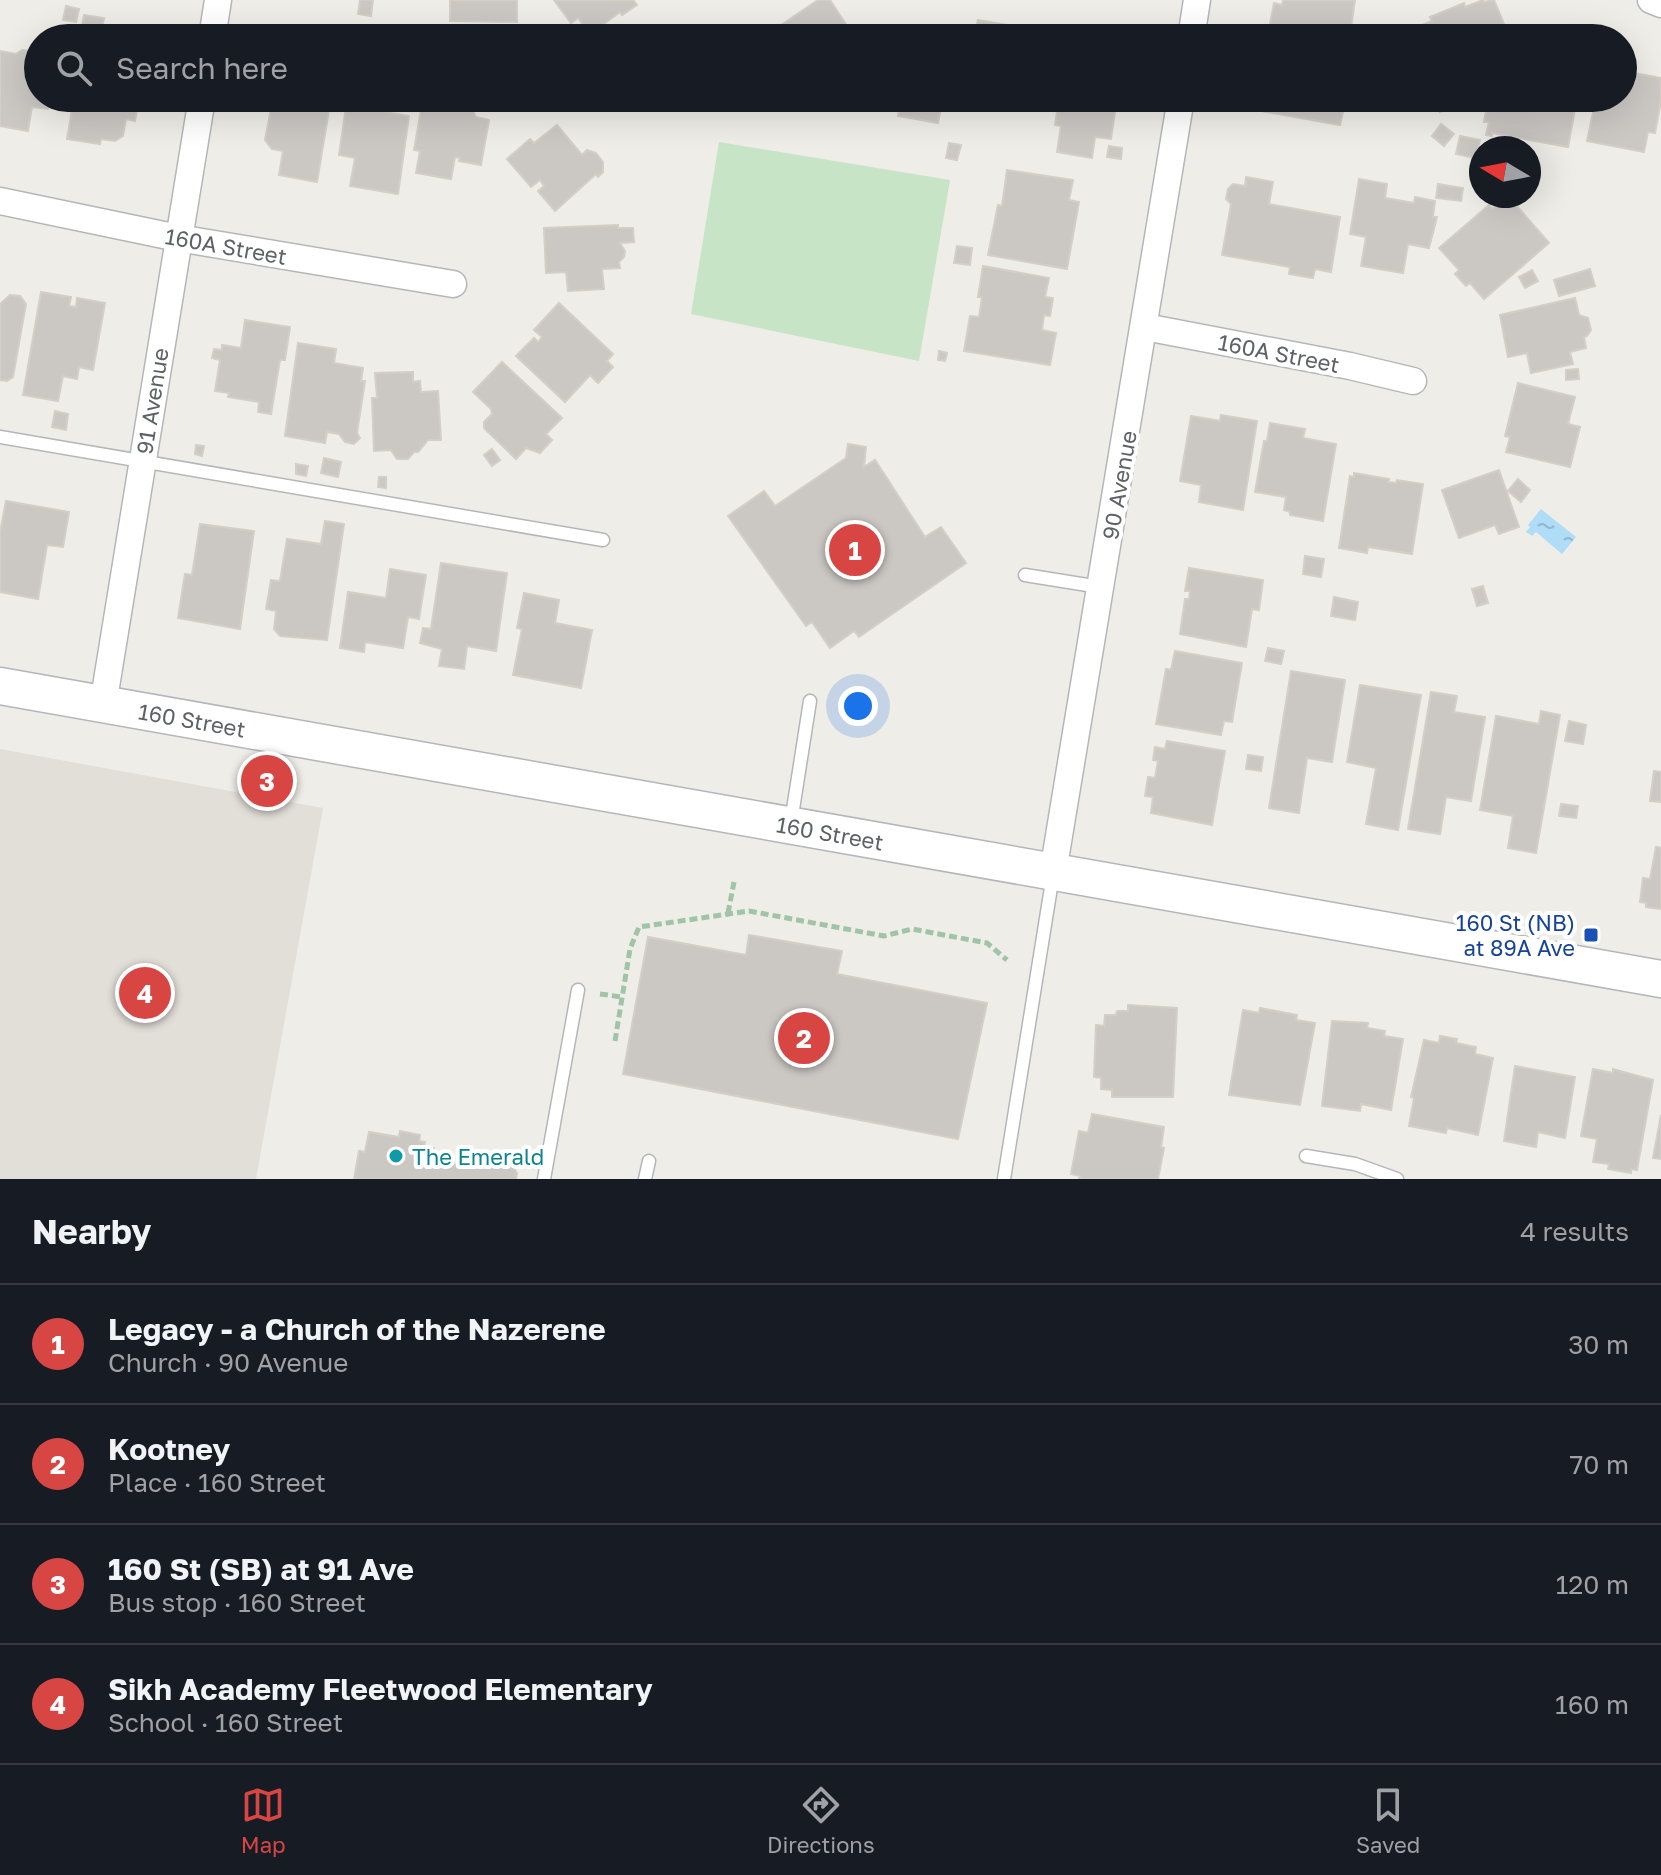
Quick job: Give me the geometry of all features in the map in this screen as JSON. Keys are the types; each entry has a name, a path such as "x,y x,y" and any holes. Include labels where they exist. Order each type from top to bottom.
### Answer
{"main road":[{"name":"160 Street","path":"0,686 1661,979"}],"street":[{"path":"214,24 218,0"},
{"path":"1193,24 1197,0"},
{"path":"1651,0 1661,4"},
{"name":"91 Avenue","path":"103,705 200,112"},
{"name":"90 Avenue","path":"1053,872 1179,112"},
{"name":"160A Street","path":"0,201 178,238 453,284"},
{"name":"160A Street","path":"1145,327 1413,381"}],"lane":[{"path":"0,437 603,540"},
{"path":"1025,575 1101,588"},
{"path":"791,826 810,701"},
{"path":"1004,1179 1053,872"},
{"path":"544,1179 578,990"},
{"path":"1306,1156 1355,1164 1397,1179"},
{"path":"645,1179 649,1161"}],"path":[{"path":"728,913 734,882"},
{"path":"615,1041 630,949 639,927 749,911 884,936 912,929 987,943 1007,960"},
{"path":"600,994 622,997"}],"shaded area":[{"path":"0,749 323,808 256,1179 0,1179"}],"green space":[{"path":"719,142 950,180 919,361 691,314"}],"water":[{"path":"1541,509 1576,537 1562,554 1536,532 1532,536 1526,532"}],"building":[{"path":"360,0 373,0 371,16 358,14"},
{"path":"450,0 517,0 517,22 450,21"},
{"path":"554,0 633,0 637,5 604,24 582,24 578,18 571,23"},
{"path":"818,0 830,0 846,24 783,24"},
{"path":"1283,0 1355,0 1351,24 1270,24 1274,3 1282,5"},
{"path":"1483,0 1494,0 1504,24 1424,24 1432,21 1430,17 1464,3 1465,7"},
{"path":"66,6 79,9 76,22 63,20"},
{"path":"84,15 104,18 103,24 82,24"},
{"path":"978,20 1002,24 977,24"},
{"path":"24,50 24,112 31,112 28,131 0,126 0,51 16,54"},
{"path":"1637,74 1661,78 1661,101 1655,133 1648,132 1644,152 1587,141 1593,112 1637,112"},
{"path":"72,112 137,112 135,121 126,119 123,136 115,141 101,139 100,144 67,139"},
{"path":"270,112 329,112 317,182 279,175 283,151 272,149 265,140"},
{"path":"345,112 385,112 409,116 398,194 350,186 355,158 339,155"},
{"path":"421,112 473,112 476,117 489,120 481,165 459,161 460,158 455,157 451,179 416,173 420,151 414,150"},
{"path":"899,112 940,112 938,123 898,116"},
{"path":"1057,112 1115,112 1111,139 1095,137 1092,158 1057,152 1061,126 1055,125"},
{"path":"1267,112 1343,112 1340,125"},
{"path":"1486,112 1574,112 1568,147 1541,142 1541,136 1486,135 1489,122 1484,122"},
{"path":"1441,124 1454,134 1444,146 1432,136"},
{"path":"557,125 582,155 587,150 596,153 603,162 603,172 598,177 596,174 555,211 538,191 544,186 540,180 531,187 507,159 530,139 534,143"},
{"path":"1460,136 1469,138 1469,157 1456,154"},
{"path":"949,143 961,145 957,160 946,158"},
{"path":"1109,146 1122,148 1121,159 1107,157"},
{"path":"1007,170 1073,180 1069,200 1079,202 1067,269 988,255 998,205 1002,206"},
{"path":"1246,177 1273,182 1269,204 1340,217 1331,272 1315,269 1313,278 1289,274 1290,267 1222,255 1231,204 1226,199 1228,189 1233,184 1245,186"},
{"path":"1359,179 1387,184 1385,198 1414,203 1415,197 1435,201 1433,217 1437,217 1429,248 1408,244 1403,273 1361,266 1366,237 1350,234"},
{"path":"1438,184 1463,188 1461,201 1436,198"},
{"path":"1486,208 1518,208 1549,243 1484,299 1470,283 1466,286 1455,274 1459,270 1439,248"},
{"path":"618,225 618,228 633,228 634,242 620,243 625,251 619,262 620,268 602,269 604,289 568,291 566,272 546,273 544,228"},
{"path":"957,246 972,248 970,265 954,263"},
{"path":"983,266 1049,278 1045,297 1053,298 1050,316 1044,315 1042,330 1056,333 1050,365 964,351 970,316 979,317 982,297 978,297"},
{"path":"1590,269 1595,286 1559,296 1554,280"},
{"path":"1532,270 1538,281 1525,288 1519,277"},
{"path":"41,292 71,297 69,306 76,307 77,298 105,303 93,370 79,367 77,379 63,376 58,401 23,395"},
{"path":"10,295 20,296 26,304 13,377 7,381 0,380 0,304"},
{"path":"1575,298 1579,315 1588,318 1591,330 1584,337 1586,348 1570,352 1573,364 1531,373 1527,353 1508,357 1500,315"},
{"path":"559,303 613,354 607,361 613,367 598,383 590,375 565,402 516,356 534,338 538,342 542,337 534,330"},
{"path":"245,320 290,327 285,360 280,360 271,414 258,412 259,402 228,397 229,393 215,391 220,360 212,358 214,349 222,350 222,345 241,348"},
{"path":"298,343 336,349 334,363 363,368 361,381 365,381 357,433 360,438 354,444 345,442 339,434 327,432 325,443 285,436"},
{"path":"939,351 947,353 945,361 938,360"},
{"path":"502,362 562,418 546,434 552,440 540,453 526,448 516,459 484,428 484,422 492,414 491,409 473,392"},
{"path":"1578,369 1579,379 1566,380 1566,370"},
{"path":"413,372 413,382 420,381 421,392 438,391 441,440 428,440 408,459 397,459 391,450 374,451 372,398 377,398 375,373"},
{"path":"1518,383 1575,397 1568,424 1580,427 1570,467 1506,452 1510,437 1505,436"},
{"path":"55,411 68,414 66,430 52,427"},
{"path":"1221,415 1257,421 1243,510 1199,502 1201,485 1180,481 1191,416 1220,421"},
{"path":"1270,423 1305,429 1303,438 1336,444 1323,521 1290,515 1284,510 1286,497 1255,492"},
{"path":"848,444 866,447 864,467 875,460 925,537 941,527 966,563 859,637 854,631 830,648 812,622 806,626 728,516 764,491 775,506 846,458"},
{"path":"196,445 204,446 202,456 195,454"},
{"path":"492,449 500,460 492,466 484,455"},
{"path":"324,458 341,462 338,477 321,473"},
{"path":"296,464 308,466 306,476 296,474"},
{"path":"1499,470 1519,527 1499,534 1495,525 1459,538 1442,490"},
{"path":"1354,473 1389,479 1388,482 1396,483 1397,480 1423,484 1412,554 1368,547 1367,553 1339,548 1350,476 1354,477"},
{"path":"379,477 386,477 386,488 378,487"},
{"path":"1518,479 1530,490 1521,502 1508,491"},
{"path":"6,501 69,512 63,547 47,545 38,599 0,592 0,533"},
{"path":"325,521 344,524 327,640 280,636 274,629 276,611 266,609 271,580 280,581 287,539 321,544"},
{"path":"200,524 254,531 240,629 178,618 185,574 192,575"},
{"path":"1305,556 1324,559 1321,577 1303,574"},
{"path":"441,563 507,573 496,651 467,646 464,669 439,666 442,649 420,643 423,628 431,629"},
{"path":"1189,568 1263,580 1259,610 1252,609 1246,647 1180,634 1185,599 1189,599 1190,591 1185,591"},
{"path":"390,569 426,575 419,619 408,617 403,648 365,642 364,652 340,648 348,592 386,598"},
{"path":"1483,586 1488,603 1477,606 1472,589"},
{"path":"524,593 559,600 555,623 592,630 581,688 513,675 522,629 517,628"},
{"path":"1334,597 1358,602 1355,620 1331,616"},
{"path":"1268,648 1284,651 1281,664 1265,661"},
{"path":"1175,651 1242,663 1232,722 1224,721 1221,735 1156,724 1166,669 1171,670"},
{"path":"1291,671 1345,680 1332,762 1307,758 1299,813 1269,808"},
{"path":"1360,685 1421,695 1398,830 1366,824 1376,768 1347,762"},
{"path":"1431,692 1457,696 1454,712 1485,717 1471,801 1446,797 1440,834 1408,829"},
{"path":"1541,711 1560,715 1536,853 1508,848 1513,816 1480,810 1496,716 1539,724"},
{"path":"1569,721 1586,725 1583,744 1565,741"},
{"path":"1167,741 1225,751 1212,825 1151,813 1153,797 1145,796 1148,777 1155,778 1158,761 1153,760 1155,747 1165,749"},
{"path":"1248,755 1263,757 1261,771 1246,769"},
{"path":"1654,771 1661,772 1661,802 1650,801"},
{"path":"1561,804 1578,806 1576,818 1559,816"},
{"path":"1656,847 1661,848 1661,909 1646,907 1646,903 1640,902 1643,878 1650,879"},
{"path":"749,935 842,951 837,974 987,1003 958,1139 623,1074 648,937 746,955"},
{"path":"1128,1005 1177,1008 1173,1097 1112,1097 1112,1090 1101,1089 1101,1078 1094,1077 1096,1025 1104,1026 1105,1015 1128,1011"},
{"path":"1260,1008 1297,1015 1296,1020 1315,1023 1300,1105 1229,1095 1243,1010 1259,1013"},
{"path":"1332,1021 1368,1023 1367,1028 1385,1031 1384,1036 1403,1039 1391,1110 1361,1104 1360,1111 1322,1106"},
{"path":"1440,1036 1457,1039 1456,1043 1476,1047 1475,1054 1493,1058 1478,1135 1447,1128 1446,1133 1409,1126 1414,1098 1411,1097 1424,1040 1439,1043"},
{"path":"1515,1066 1575,1077 1565,1138 1538,1132 1536,1147 1504,1141"},
{"path":"1593,1069 1613,1073 1613,1069 1653,1080 1637,1170 1631,1169 1631,1173 1608,1169 1609,1164 1593,1162 1597,1139 1581,1136"},
{"path":"1092,1114 1164,1127 1161,1147 1164,1148 1158,1179 1079,1179 1080,1176 1071,1174 1079,1131 1088,1133"},
{"path":"1661,1115 1661,1159 1653,1158"},
{"name":"The Emerald","path":"400,1131 420,1135 419,1141 425,1142 424,1146 434,1148 433,1157 454,1160 454,1164 471,1167 480,1157 489,1155 508,1159 517,1173 516,1179 354,1179 359,1151 365,1152 369,1132 399,1137"}],"place":[{"name":"Legacy - a Church of the Nazerene","path":"855,550"},
{"name":"160 St (SB) at 91 Ave","path":"267,781"},
{"name":"160 St (NB) at 89A Ave","path":"1591,935"},
{"name":"Sikh Academy Fleetwood Elementary","path":"145,993"},
{"name":"Kootney","path":"804,1038"},
{"name":"The Emerald","path":"396,1156"}]}
